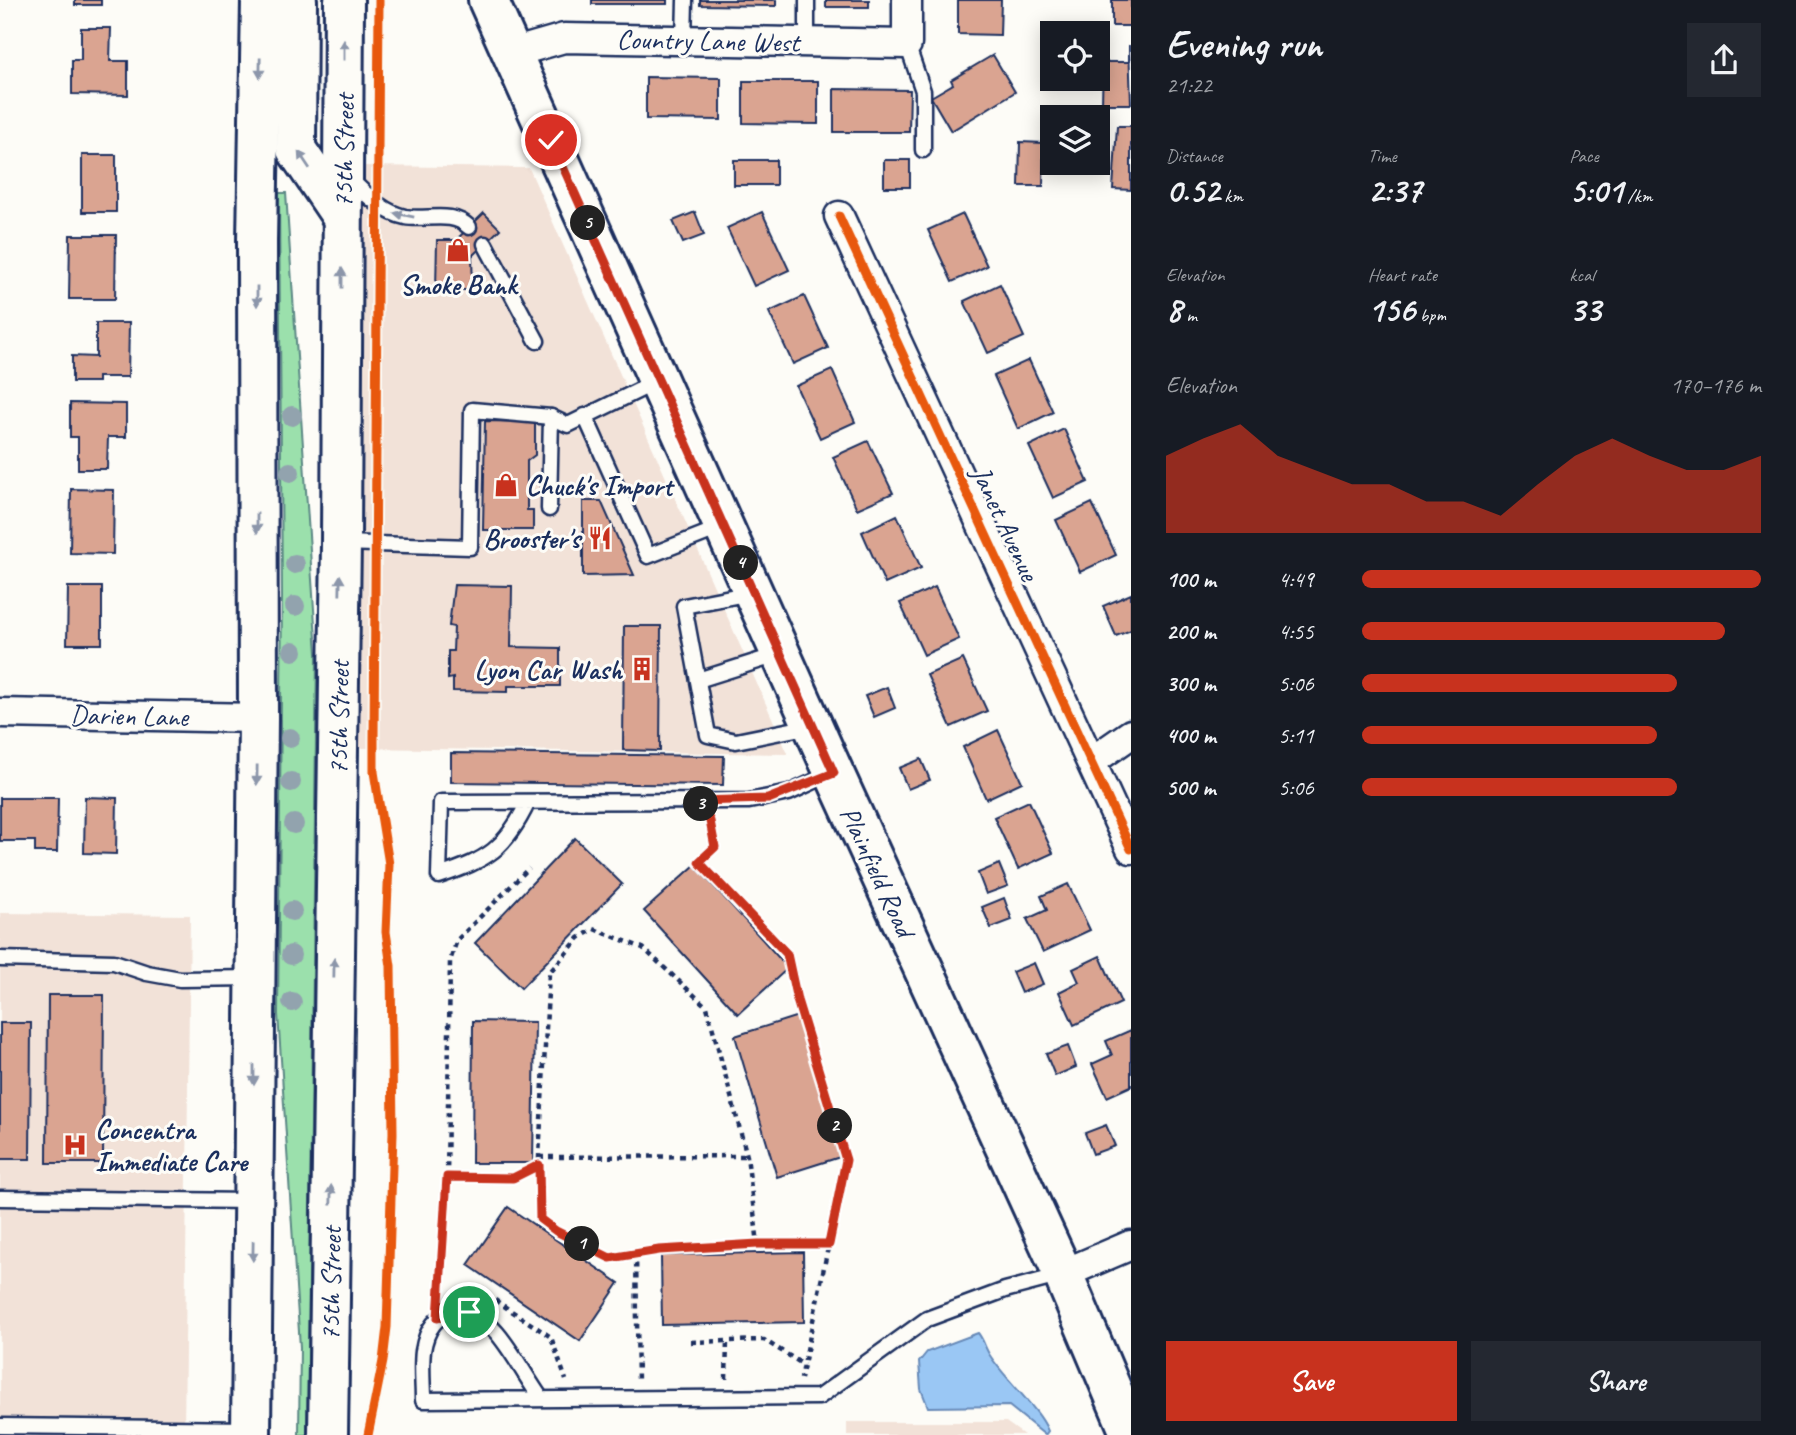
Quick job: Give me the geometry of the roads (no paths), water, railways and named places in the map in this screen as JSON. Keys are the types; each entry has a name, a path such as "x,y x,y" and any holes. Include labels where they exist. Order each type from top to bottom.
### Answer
{"main road":[{"path":"251,1432 258,718 257,242 261,0"},
{"path":"297,0 296,149 342,216"},
{"name":"75th Street","path":"328,1435 341,543 344,0"},
{"name":"Plainfield Road","path":"488,0 834,773 1063,1275 1130,1435"}],"street":[{"path":"907,0 907,44"},
{"name":"Country Lane West","path":"512,53 564,38 907,44"},
{"name":"Janet Avenue","path":"839,216 1131,849"},
{"name":"Darien Lane","path":"0,713 258,718"},
{"path":"1092,761 1131,734"},
{"path":"1063,1275 1131,1245"}],"lane":[{"path":"684,40 685,0"},
{"path":"807,0 807,42"},
{"path":"907,44 923,91 923,150"},
{"path":"343,173 378,205 393,212 405,217 454,218 469,227"},
{"path":"485,244 537,341"},
{"path":"341,543 470,547 472,410 551,417 568,425 659,381"},
{"path":"585,416 648,556 725,526"},
{"path":"549,509 551,417"},
{"path":"754,592 684,606 708,735 736,741 813,726"},
{"path":"698,680 781,653"},
{"path":"528,802 514,831 483,861 439,876 441,802 768,799 834,773"},
{"path":"0,959 114,962 147,973 180,979 255,978"},
{"path":"0,1198 253,1200"},
{"path":"540,1397 498,1335 482,1319 469,1312 454,1311 438,1318 430,1331 424,1350 423,1401 540,1397 819,1397 927,1319 1004,1290 1063,1275"},
{"path":"0,1426 136,1432 251,1432"}],"water":[{"path":"978,1333 997,1366 1044,1423 1048,1431 1045,1435 1009,1406 928,1407 921,1389 919,1362 927,1352"}],"place":[{"name":"Smoke Bank","path":"458,250"},
{"name":"Chuck's Import","path":"506,485"},
{"name":"Brooster's","path":"600,538"},
{"name":"Lyon Car Wash","path":"642,669"},
{"name":"Concentra Immediate Care","path":"75,1145"}]}
